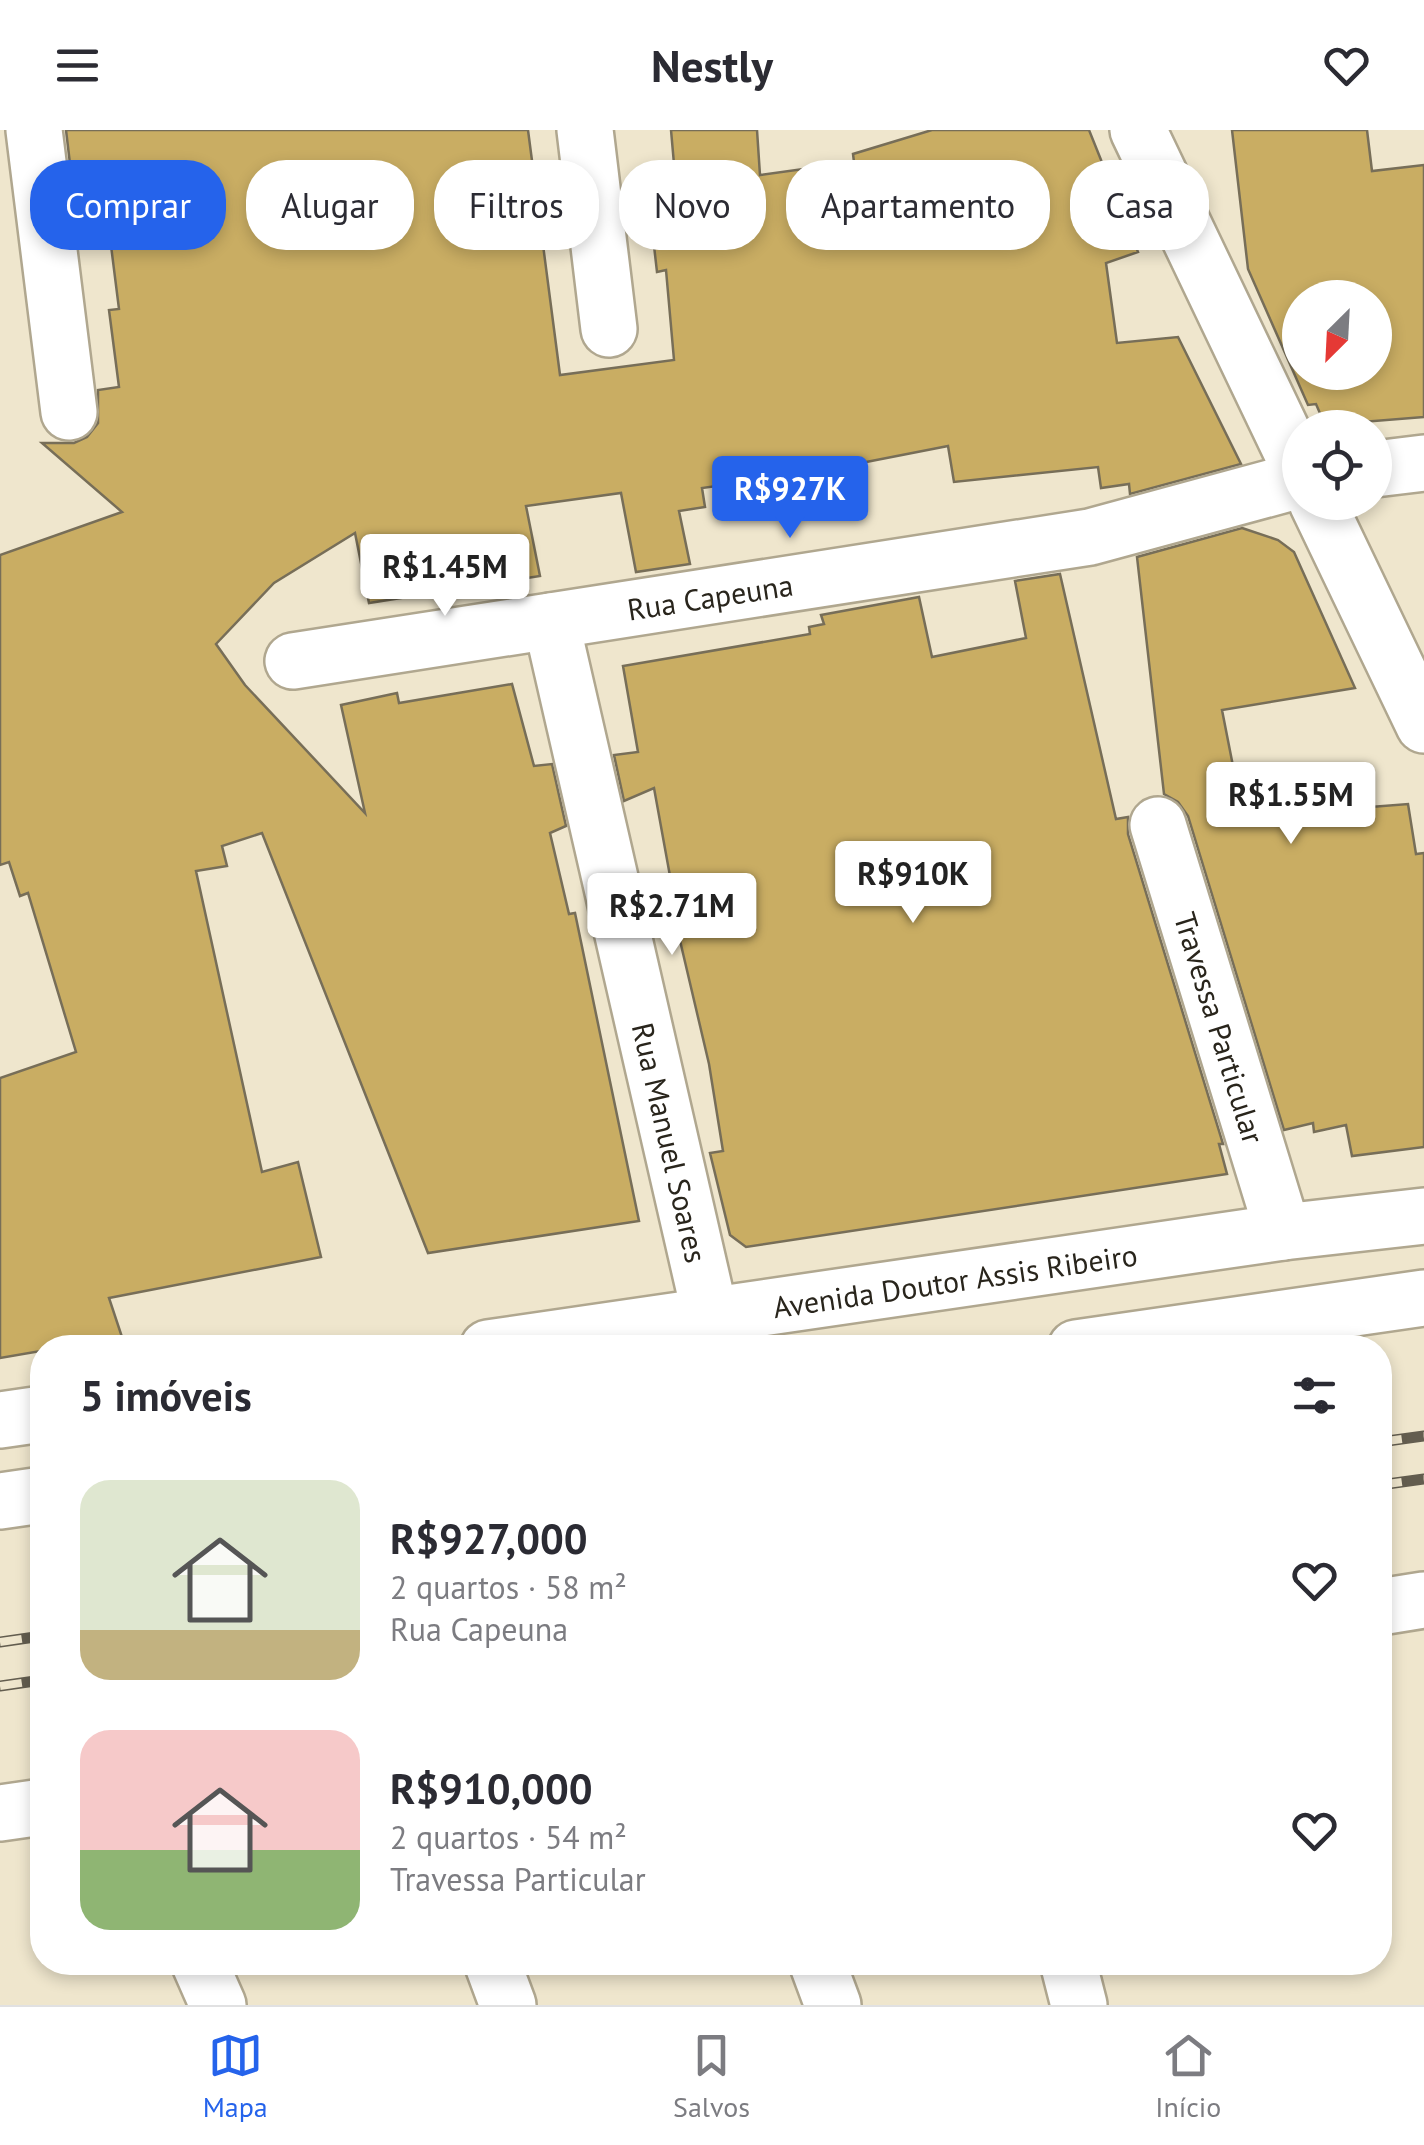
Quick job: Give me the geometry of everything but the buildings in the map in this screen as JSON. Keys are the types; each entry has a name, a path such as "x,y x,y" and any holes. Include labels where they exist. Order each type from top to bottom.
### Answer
{"street":[{"path":"34,130 69,412"},
{"path":"584,130 609,329"},
{"path":"1138,130 1282,431"},
{"path":"1392,467 1424,463"},
{"name":"Rua Capeuna","path":"293,662 1090,537 1282,485"},
{"path":"1325,520 1424,725"},
{"name":"Rua Manuel Soares","path":"551,621 710,1314"},
{"name":"Travessa Particular","path":"1158,825 1284,1232"},
{"name":"Avenida Doutor Assis Ribeiro","path":"573,1335 1284,1232 1424,1216"},
{"path":"1166,1335 1424,1298"},
{"path":"0,1420 30,1416"},
{"path":"0,1501 30,1497"},
{"path":"1392,1605 1424,1600"},
{"path":"0,1813 30,1809"},
{"path":"205,1975 218,2005"},
{"path":"497,1975 508,2005"},
{"path":"823,1975 834,2005"},
{"path":"1071,1975 1079,2005"}],"railway":[{"path":"1392,1440 1424,1436"},
{"path":"1392,1483 1424,1479"},
{"path":"0,1642 30,1638"},
{"path":"0,1686 30,1682"}]}
